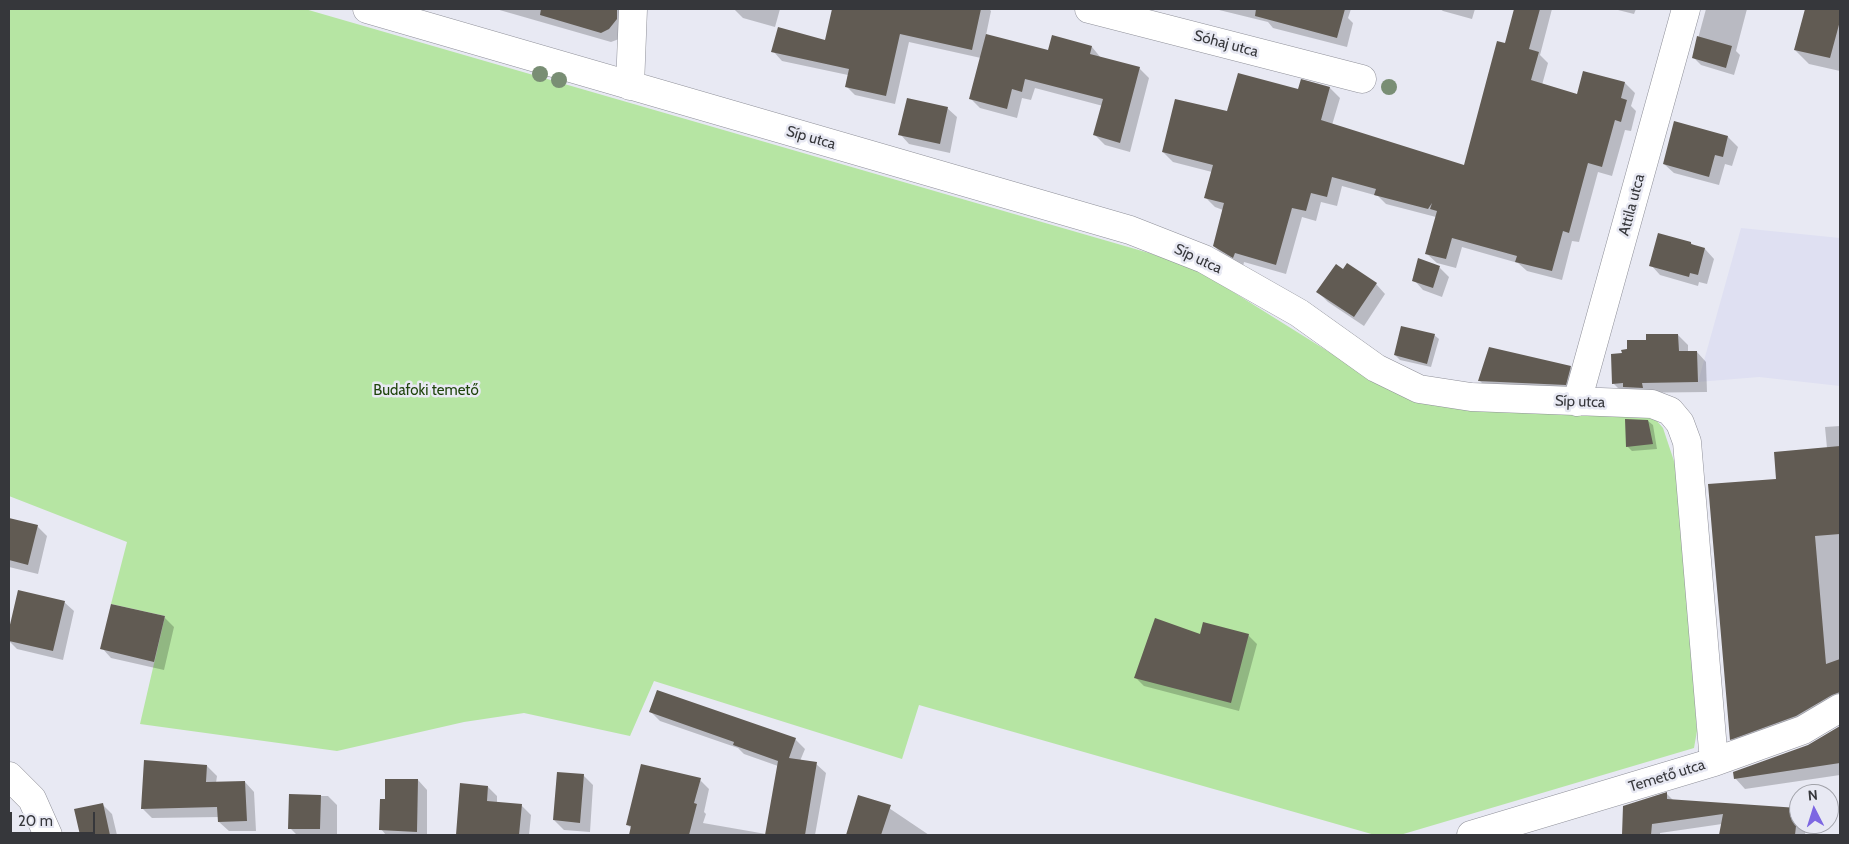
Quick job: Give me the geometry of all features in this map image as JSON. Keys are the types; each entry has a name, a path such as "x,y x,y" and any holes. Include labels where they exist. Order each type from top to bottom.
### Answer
{"street":[{"name":"Síp utca","path":"367,9 1130,230 1204,259 1300,313 1376,368 1419,389 1471,397 1652,404 1670,411 1680,423 1687,442 1714,762"},
{"path":"630,86 633,9"},
{"name":"Sóhaj utca","path":"1089,9 1362,79"},
{"name":"Attila utca","path":"1578,402 1686,9"},
{"name":"Temető utca","path":"1482,834 1714,762 1803,730 1840,708"},
{"path":"9,776 32,799 48,835"}],"shaded area":[{"path":"1741,228 1840,238 1840,386 1759,377 1698,382"}],"green space":[{"name":"Budafoki temető","path":"9,9 305,9 1149,253 1198,270 1353,367 1651,414 1663,428 1680,479 1697,731 1694,748 1400,835 1375,835 919,705 902,759 654,681 630,736 524,713 464,722 337,751 140,724 165,616 111,604 127,542 9,496"}],"building":[{"path":"541,9 617,9 617,19 609,29 601,33 540,15"},
{"path":"832,9 981,9 972,50 900,34 886,96 845,87 849,69 771,52 778,27 825,40"},
{"path":"1256,9 1345,9 1337,38 1255,16"},
{"path":"1514,9 1540,9 1529,49 1539,52 1531,80 1577,94 1583,71 1625,82 1621,98 1627,100 1621,122 1615,120 1602,167 1588,163 1569,233 1563,231 1552,271 1515,262 1517,256 1452,238 1446,259 1425,254 1437,211 1430,209 1432,203 1428,209 1374,195 1376,189 1332,177 1327,197 1311,193 1306,211 1292,208 1276,265 1235,253 1233,258 1213,246 1224,203 1204,198 1213,165 1162,152 1175,99 1227,111 1238,73 1298,89 1301,79 1330,87 1321,120 1464,165 1497,41 1505,43"},
{"path":"1805,9 1840,9 1840,21 1830,58 1794,50"},
{"path":"986,34 1048,50 1052,35 1092,46 1090,54 1140,67 1120,143 1093,135 1103,99 1025,79 1022,92 1012,89 1007,109 969,99"},
{"path":"1697,36 1732,46 1726,68 1692,58"},
{"path":"907,98 948,107 940,144 898,135"},
{"path":"1674,121 1728,136 1723,157 1715,155 1709,177 1663,164"},
{"path":"1658,233 1705,248 1698,275 1690,273 1689,277 1649,266"},
{"path":"1418,258 1440,266 1433,288 1412,281"},
{"path":"1347,263 1377,283 1354,317 1316,292 1336,264 1343,269"},
{"path":"1401,326 1435,334 1427,364 1394,355"},
{"path":"1646,334 1678,334 1679,351 1697,351 1698,382 1642,383 1643,388 1623,387 1623,383 1612,384 1611,354 1622,353 1621,350 1627,349 1627,340 1646,340"},
{"path":"1489,347 1571,366 1566,385 1478,381"},
{"path":"1625,419 1648,420 1653,444 1626,447"},
{"path":"1840,446 1840,534 1815,536 1826,664 1840,659 1840,692 1796,716 1730,740 1708,484 1776,479 1774,452"},
{"path":"9,518 38,525 28,565 9,560"},
{"path":"18,590 65,601 53,651 9,641 9,629"},
{"path":"111,604 165,616 154,662 100,649"},
{"path":"1155,618 1200,634 1203,622 1249,634 1231,703 1134,678"},
{"path":"657,690 796,738 789,758 817,762 805,835 765,835 778,761 733,745 734,742 649,712"},
{"path":"1840,726 1840,763 1734,779 1733,772 1808,745"},
{"path":"144,760 207,765 206,782 245,781 247,821 218,822 217,807 141,809"},
{"path":"641,764 701,778 694,803 697,804 689,835 629,835 631,826 626,825"},
{"path":"557,772 584,774 580,823 553,820"},
{"path":"385,779 418,779 417,832 379,830 380,799 385,799"},
{"path":"460,783 488,786 487,801 522,804 519,835 456,835"},
{"path":"1667,792 1667,799 1789,807 1789,834 1795,835 1719,835 1723,814 1652,824 1651,835 1622,835 1623,806"},
{"path":"289,794 321,795 320,829 288,829"},
{"path":"858,795 891,805 881,835 846,835"},
{"path":"103,803 110,835 80,835 74,809"}]}
